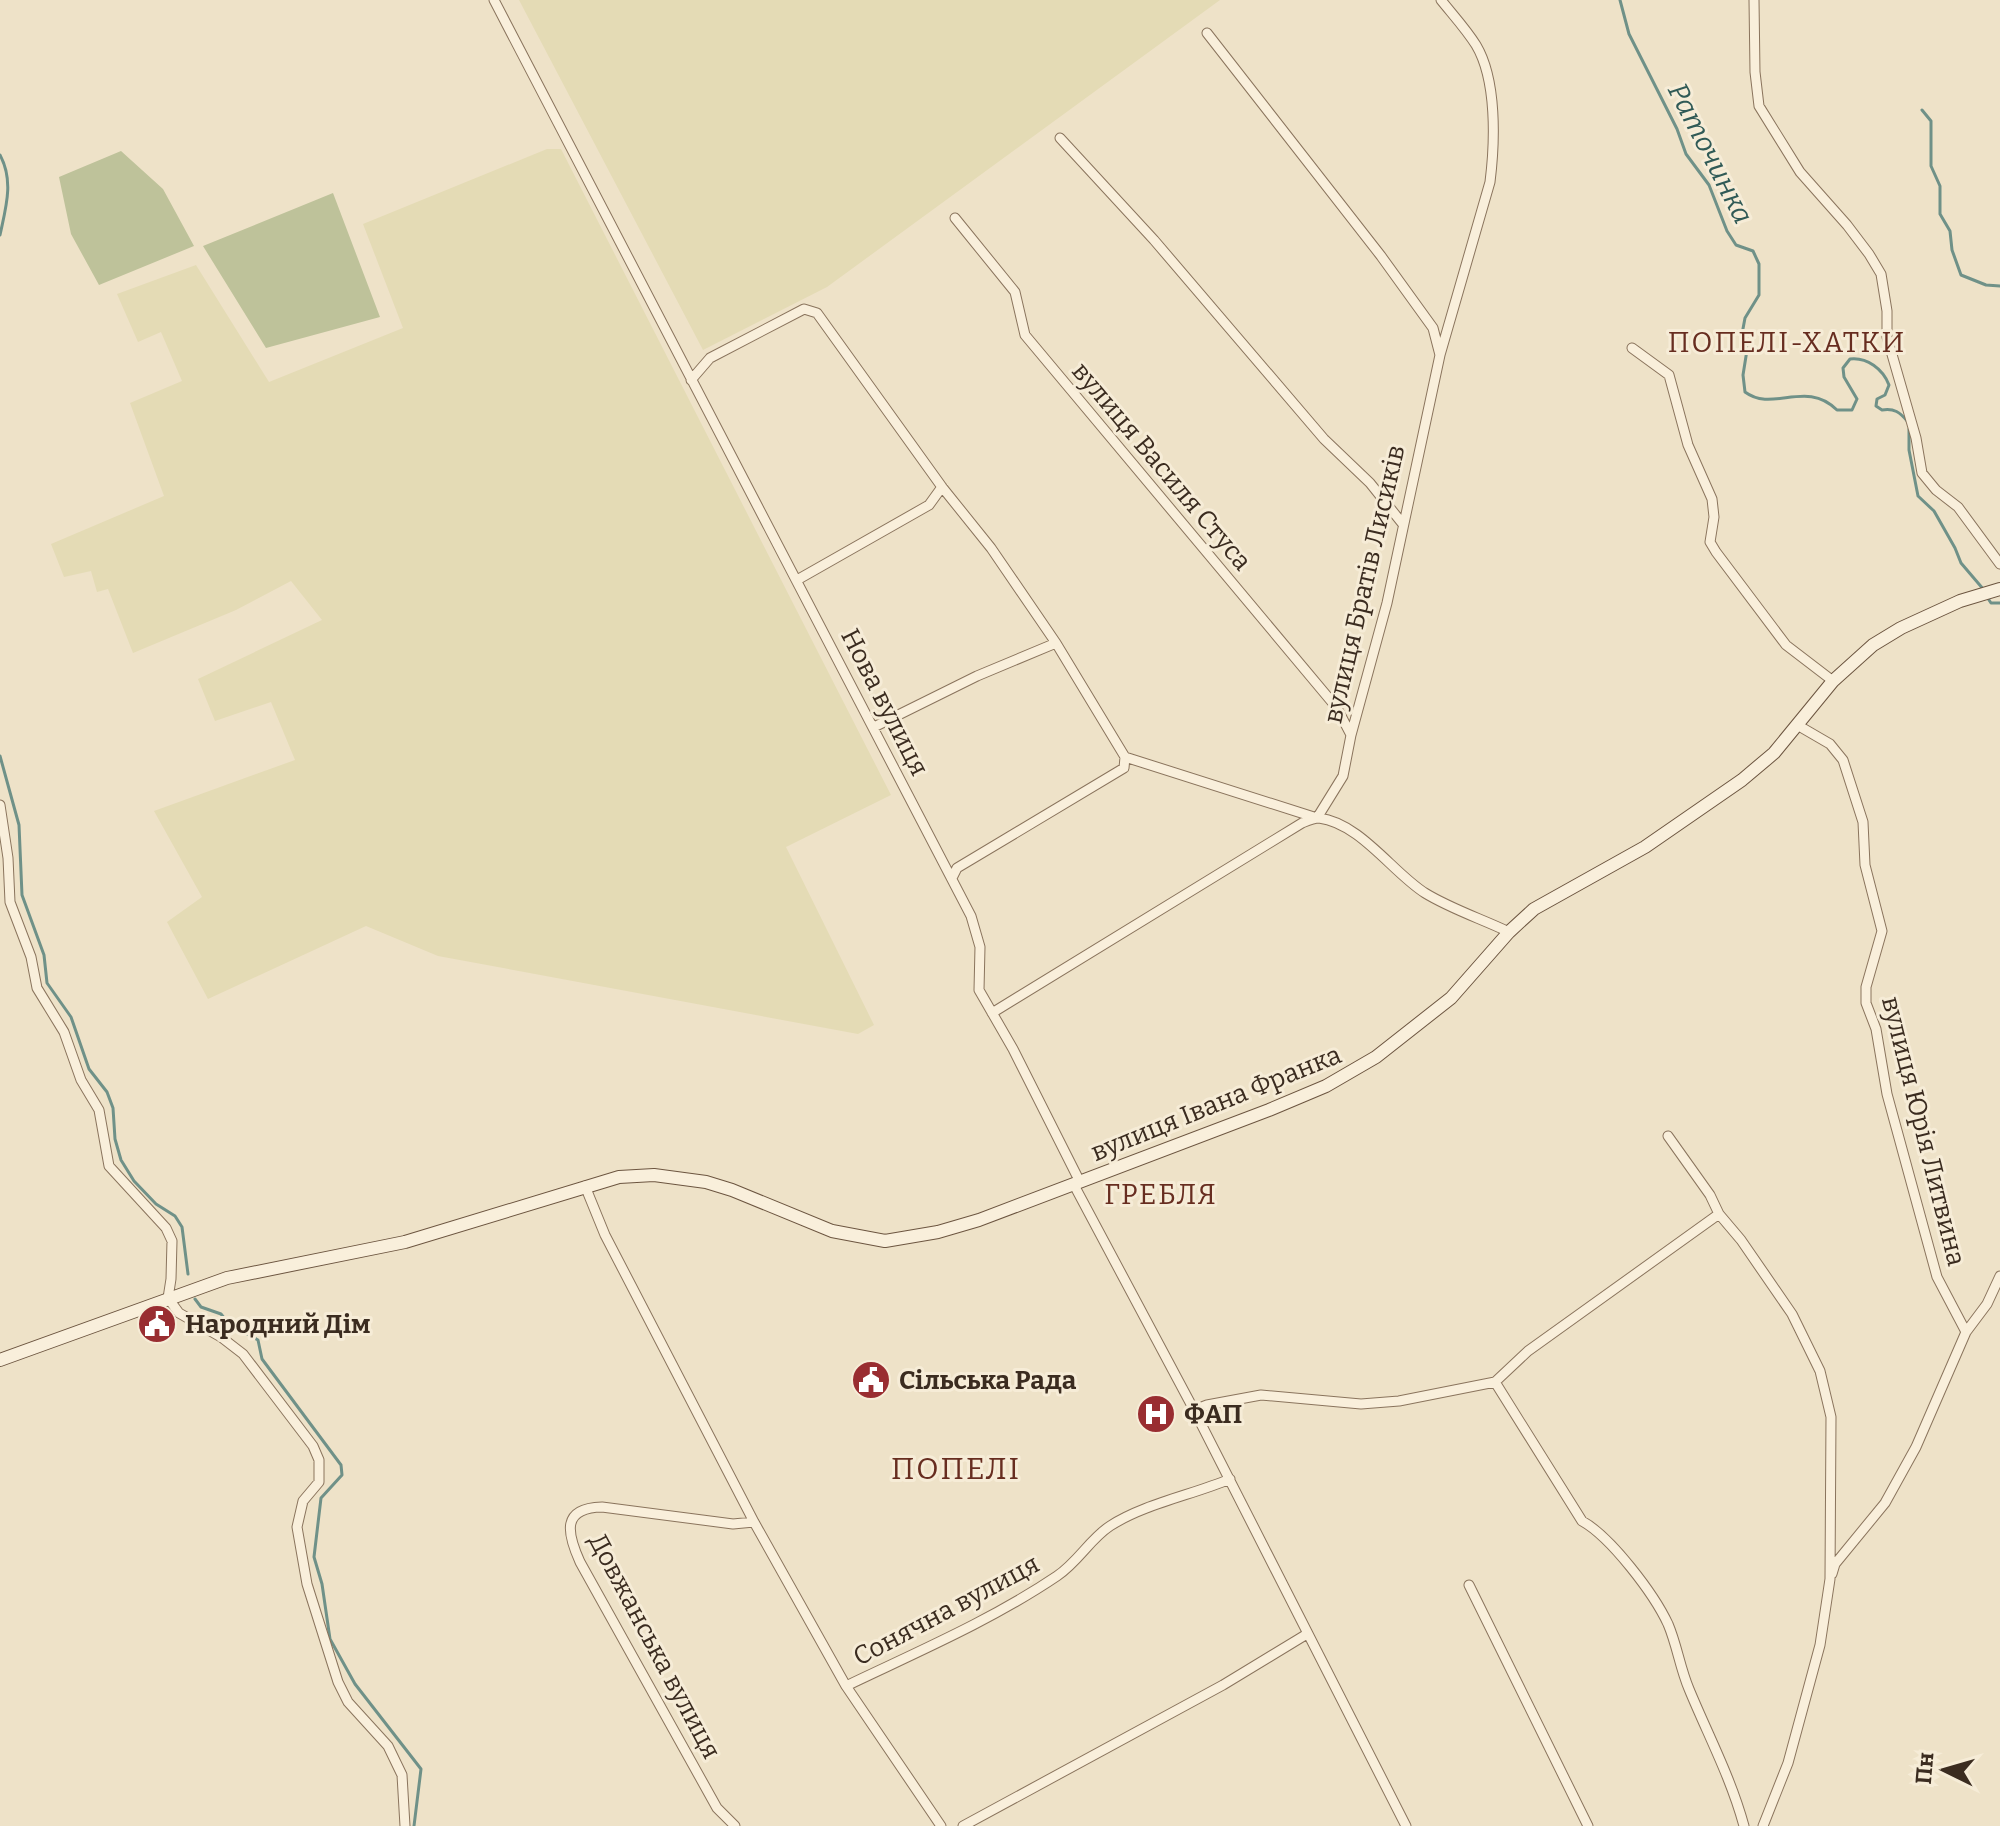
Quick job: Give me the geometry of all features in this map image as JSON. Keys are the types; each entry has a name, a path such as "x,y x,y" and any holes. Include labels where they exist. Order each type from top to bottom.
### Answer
{"main road":[{"name":"вулиця Івана Франка","path":"0,1360 227,1278 405,1242 619,1177 654,1175 706,1182 832,1231 885,1241 952,1228 1269,1110 1326,1086 1402,1039 1451,998 1509,932 1534,909 1674,829 1742,780 1774,753 1833,681 1873,645 1901,628 1995,590"}],"street":[{"name":"Нова вулиця","path":"494,0 952,878 978,931 979,990 1013,1049 1077,1184"},
{"name":"вулиця Братів Лисиків","path":"1317,818 1343,776 1387,603 1440,355 1490,182 1493,158 1490,81 1475,44 1441,0"},
{"path":"1754,0 1759,106 1800,172 1847,225 1881,274 1887,311 1887,337 1916,438 1922,473 1936,490 1958,507 2000,564"},
{"path":"1207,33 1381,256 1433,328 1440,355"},
{"path":"1060,138 1154,240 1324,439 1370,483 1402,523"},
{"name":"вулиця Василя Стуса","path":"955,218 1015,292 1025,335 1337,708 1351,735"},
{"path":"691,380 710,358 804,309 817,313 942,487 991,548 1056,643 1125,757 1317,818 1353,834 1378,851 1420,890 1509,932"},
{"path":"1632,348 1669,375 1688,445 1712,499 1714,517 1710,542 1716,552 1786,645 1833,681"},
{"path":"797,580 929,505 942,487"},
{"path":"874,727 977,676 1056,643"},
{"name":"вулиця Юрія Литвина","path":"1799,726 1830,744 1843,760 1863,822 1865,865 1882,931 1866,987 1866,1003 1876,1029 1887,1094 1937,1277 1966,1332"},
{"path":"1124,768 1125,757"},
{"path":"952,878 957,868 1135,762"},
{"path":"0,805 8,858 10,902 31,957 37,988 64,1032 81,1080 99,1110 109,1166 166,1228 172,1241 168,1298 179,1313 221,1337 243,1354 313,1446 319,1460 319,1482 303,1501 297,1527 307,1584 338,1682 348,1702 388,1746 402,1775 405,1826"},
{"path":"992,1013 1302,823 1317,818"},
{"path":"1668,1136 1710,1195 1719,1214 1741,1240 1792,1314 1820,1371 1831,1417 1830,1579 1820,1645 1778,1793 1763,1826"},
{"path":"1077,1184 1406,1826"},
{"path":"585,1186 605,1235 754,1522 846,1686 936,1824"},
{"path":"1194,1410 1261,1395 1361,1404 1399,1401 1495,1382 1528,1351 1719,1214"},
{"path":"1830,1579 1835,1564 1885,1503 1916,1447 1966,1332 1987,1304 2000,1276"},
{"path":"1495,1382 1582,1521 1595,1529 1623,1557 1667,1621 1687,1684 1726,1769 1744,1826"},
{"name":"Сонячна вулиця","path":"846,1686 979,1621 1054,1579 1108,1527 1230,1479"},
{"name":"Довжанська вулиця","path":"735,1826 717,1808 580,1562 570,1529 571,1519 587,1507 733,1524 754,1522"},
{"path":"1469,1585 1588,1826"},
{"path":"963,1826 1223,1685 1307,1634"}],"shaded area":[{"path":"519,0 1220,0 827,287 703,350"},
{"path":"547,149 561,149 891,795 786,847 874,1025 858,1034 438,956 366,926 208,999 167,922 202,897 154,811 295,760 271,702 215,721 198,679 322,620 291,581 236,610 133,653 108,589 97,592 91,571 64,577 51,544 164,496 130,403 182,381 161,332 138,342 117,294 196,265 269,382 403,328 363,224"}],"green space":[{"path":"121,151 163,189 194,246 99,285 71,234 59,177"},
{"path":"333,193 380,317 266,348 203,246"}],"waterway":[{"name":"Раточинка","path":"1620,0 1629,34 1677,129 1686,154 1709,185 1727,231 1736,245 1753,251 1759,264 1759,295 1745,318 1742,334 1747,350 1743,375 1745,392 1767,399 1813,397 1837,410 1852,410 1857,399 1844,377 1843,368 1850,359 1862,360 1879,369 1889,385 1885,395 1877,399 1876,406 1896,412 1908,422"},
{"path":"1922,110 1931,121 1931,166 1940,186 1940,214 1950,231 1952,250 1961,275 1986,285 2000,286"},
{"path":"0,155 8,184 0,235"},
{"name":"Раточинка","path":"1909,429 1909,450 1918,496 1934,511 1961,563 1984,590"},
{"name":"Раточинка","path":"1987,597 1991,603 2000,603"},
{"path":"0,756 19,825 22,895 44,955 47,983 71,1017 89,1069 107,1092 113,1108 115,1139 121,1160 134,1181 156,1204 175,1216 182,1227 188,1274"},
{"path":"195,1299 201,1307 221,1314 229,1324 258,1340 262,1359 341,1465 342,1475 321,1498 314,1557 322,1584 330,1639 355,1684 421,1769 414,1826"}],"place":[{"name":"Народний Дім","path":"157,1324"},
{"name":"Сільська Рада","path":"871,1380"},
{"name":"ФАП","path":"1156,1414"}],"district":[{"name":"ПОПЕЛІ-ХАТКИ","path":"1787,342"},
{"name":"ГРЕБЛЯ","path":"1161,1194"},
{"name":"ПОПЕЛІ","path":"956,1469"}]}
